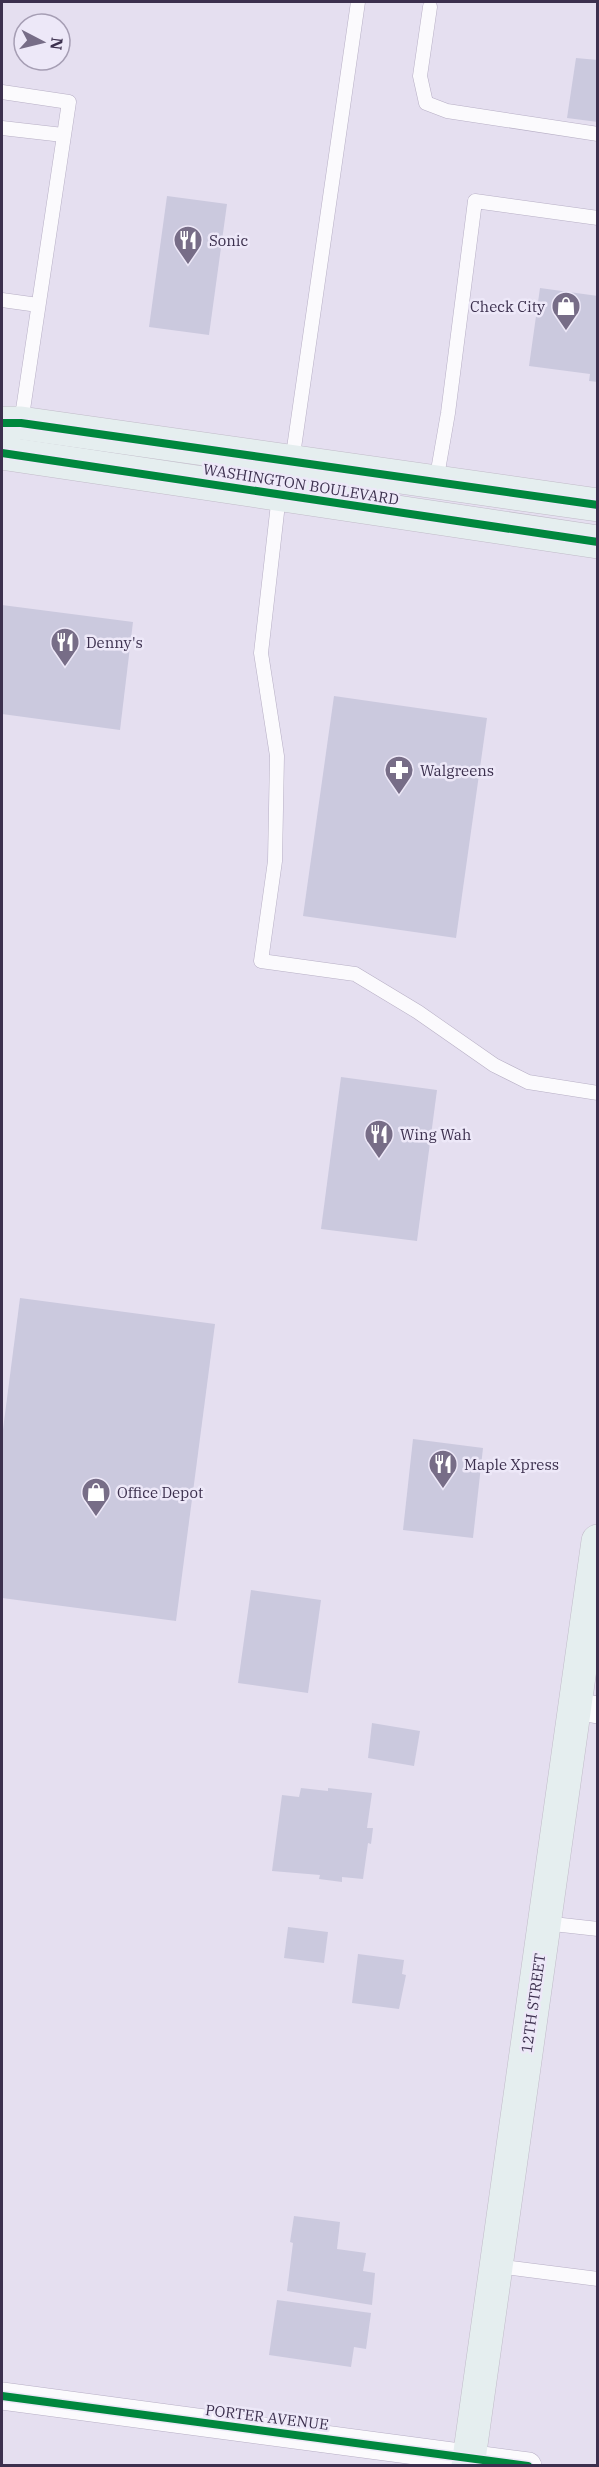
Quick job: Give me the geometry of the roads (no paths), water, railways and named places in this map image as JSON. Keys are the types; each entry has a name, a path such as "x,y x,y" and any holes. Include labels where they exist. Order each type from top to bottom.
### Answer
{"main road":[{"name":"WASHINGTON BOULEVARD","path":"11,423 597,506"},
{"name":"WASHINGTON BOULEVARD","path":"2,453 597,542"},
{"name":"12TH STREET","path":"469,2462 544,1923 586,1708 597,1541"}],"street":[{"name":"PORTER AVENUE","path":"2,2396 469,2462 528,2466"}],"lane":[{"path":"292,462 358,2"},
{"path":"430,7 420,76 426,104 447,111 597,134"},
{"path":"2,92 69,102 38,305 11,423"},
{"path":"2,128 63,135"},
{"path":"436,482 448,413 475,201 597,218"},
{"path":"2,300 38,305"},
{"path":"279,495 261,653 277,756 275,861 261,961 355,974 418,1012 502,1069 528,1082 597,1093"},
{"path":"544,1923 597,1929"},
{"path":"496,2266 597,2279"}],"place":[{"name":"Sonic","path":"188,266"},
{"name":"Check City","path":"566,332"},
{"name":"Denny's","path":"65,668"},
{"name":"Walgreens","path":"399,796"},
{"name":"Wing Wah","path":"379,1160"},
{"name":"Maple Xpress","path":"443,1490"},
{"name":"Office Depot","path":"96,1518"}]}
